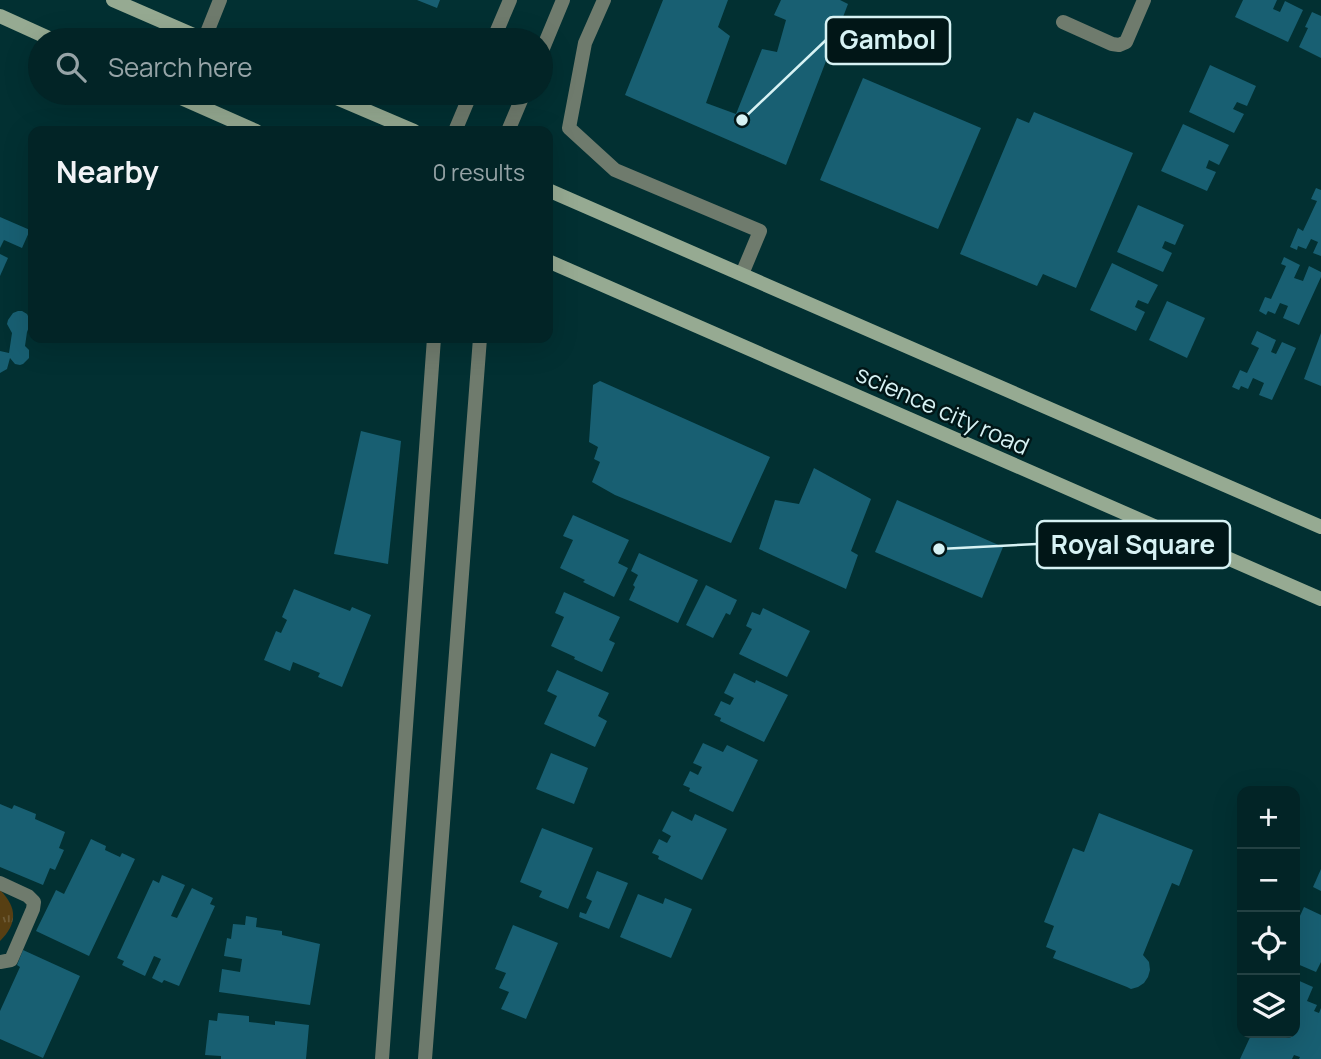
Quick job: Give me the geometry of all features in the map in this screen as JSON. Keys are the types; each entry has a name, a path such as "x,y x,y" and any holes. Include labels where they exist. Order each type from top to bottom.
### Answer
{"main road":[{"path":"113,0 177,28"},
{"path":"0,16 28,29"},
{"path":"197,105 245,126"},
{"path":"354,105 402,126"},
{"path":"553,192 1321,527"},
{"name":"science city road","path":"553,263 1321,599"}],"street":[{"path":"209,28 220,0"},
{"path":"498,28 510,0"},
{"path":"551,28 563,0"},
{"path":"604,0 584,43 569,128 615,170 760,231 742,274"},
{"path":"1063,22 1119,45 1126,42 1144,0"},
{"path":"457,126 466,105"},
{"path":"510,126 519,105"},
{"path":"382,1059 434,343"},
{"path":"425,1059 480,343"},
{"path":"0,883 34,902 11,960 0,962"}],"green space":[{"path":"0,890 10,903 13,916 10,928 0,941"}],"building":[{"path":"417,0 440,0 437,8"},
{"path":"663,0 728,0 718,27 730,36 706,103 736,114 762,49 777,52 786,20 774,15 781,0 840,0 848,4 786,165 625,95"},
{"path":"1243,0 1277,0 1273,9 1280,12 1285,1 1303,10 1288,42 1235,17"},
{"path":"1312,12 1321,16 1321,58 1299,47"},
{"path":"1210,65 1256,86 1247,106 1237,102 1233,109 1244,114 1234,133 1189,112"},
{"path":"863,78 981,128 938,229 820,180"},
{"path":"1034,112 1133,153 1076,288 1043,274 1037,286 960,254 1017,118 1029,123"},
{"path":"1183,124 1229,145 1219,165 1209,160 1206,168 1216,172 1207,191 1161,171"},
{"path":"1316,188 1321,190 1321,256 1313,253 1318,242 1311,239 1306,249 1298,246 1297,250 1290,247 1298,228 1303,231 1317,201 1311,199"},
{"path":"1138,205 1184,225 1175,245 1165,241 1162,248 1172,253 1163,272 1117,252"},
{"path":"0,217 28,229 22,248 4,240 0,248"},
{"path":"0,254 8,258 0,276"},
{"path":"1284,257 1300,265 1294,278 1303,281 1309,266 1321,272 1299,325 1283,318 1288,306 1280,303 1275,314 1268,311 1266,315 1259,311 1265,297 1271,299 1286,266 1281,264"},
{"path":"1112,263 1158,285 1148,304 1138,300 1135,307 1145,312 1136,331 1090,310"},
{"path":"1167,301 1205,318 1187,358 1149,340"},
{"path":"22,311 28,316 25,346 29,350 29,358 20,365 10,358 7,369 0,373 0,351 9,353 12,333 7,324 13,313"},
{"path":"1257,331 1276,340 1271,352 1276,354 1282,342 1296,348 1272,400 1259,395 1264,383 1253,378 1248,389 1241,386 1239,390 1232,387 1240,370 1247,373 1259,348 1251,344"},
{"path":"1321,333 1321,386 1304,379"},
{"path":"600,381 770,457 731,543 615,495 592,482 600,462 594,459 598,447 589,442 593,385"},
{"path":"361,431 401,441 388,564 334,554"},
{"path":"814,468 871,499 851,551 858,555 846,589 759,549 775,500 799,504"},
{"path":"897,500 1003,547 982,598 875,552"},
{"path":"573,515 629,540 618,563 628,568 614,597 560,568 573,540 563,536"},
{"path":"639,553 698,580 678,623 629,600 638,575 631,571"},
{"path":"706,585 737,600 730,615 726,613 713,638 686,625"},
{"path":"294,589 350,611 352,607 371,615 342,687 318,677 320,673 293,662 290,671 264,660 276,631 281,633 287,620 282,617"},
{"path":"564,592 620,617 609,640 615,643 602,672 551,646 564,617 555,613"},
{"path":"763,608 810,631 787,677 739,654 752,629 746,626 752,612 760,615"},
{"path":"557,670 609,693 598,716 607,721 595,747 544,724 557,696 547,691"},
{"path":"734,673 788,695 764,742 720,721 721,718 714,715 721,701 730,705 734,698 724,693"},
{"path":"703,743 723,752 727,745 758,760 733,812 689,791 690,788 683,785 690,771 698,775 702,767 693,763"},
{"path":"551,753 588,768 574,804 536,789"},
{"path":"0,804 12,809 14,805 36,814 35,819 65,832 59,848 64,850 55,870 50,868 43,885 0,867"},
{"path":"672,811 692,821 695,814 727,829 702,880 658,859 659,856 652,853 659,839 667,843 671,836 662,831"},
{"path":"1099,813 1193,850 1179,886 1172,883 1143,955 1149,962 1148,977 1144,983 1131,989 1053,958 1056,951 1046,947 1054,926 1044,922 1073,848 1084,852"},
{"path":"542,828 593,848 568,909 539,897 542,891 520,882"},
{"path":"91,839 120,857 122,853 135,859 89,956 36,931 56,890 64,894"},
{"path":"1321,869 1321,891 1313,887"},
{"path":"597,871 628,883 609,929 579,917 580,912 586,914 592,901 586,898"},
{"path":"162,875 185,885 171,916 177,918 192,888 213,898 210,904 215,906 179,986 152,978 161,959 154,956 145,976 122,965 124,961 117,958 153,880 159,883"},
{"path":"638,894 663,904 665,898 692,909 671,958 620,937"},
{"path":"1304,907 1321,915 1321,962 1316,972 1300,965 1300,916"},
{"path":"246,916 257,918 256,927 282,931 282,935 320,944 310,1005 219,992 222,969 240,972 242,959 224,956 227,938 231,939 233,924 245,925"},
{"path":"513,925 558,943 526,1019 501,1009 509,992 499,988 506,973 495,969"},
{"path":"23,950 80,976 43,1058 0,1039 0,1011 20,967 17,965"},
{"path":"1300,981 1313,987 1307,1001 1317,1005 1314,1011 1319,1013 1321,1008 1321,1059 1299,1059 1300,1057 1294,1055 1292,1059 1240,1059 1250,1038 1300,1038"},
{"path":"218,1013 249,1016 249,1022 275,1025 275,1021 309,1025 306,1059 221,1059 221,1056 205,1055 209,1020 217,1021"}],"place":[{"name":"Gambol","path":"742,120"},
{"name":"Royal Square","path":"939,549"}]}
